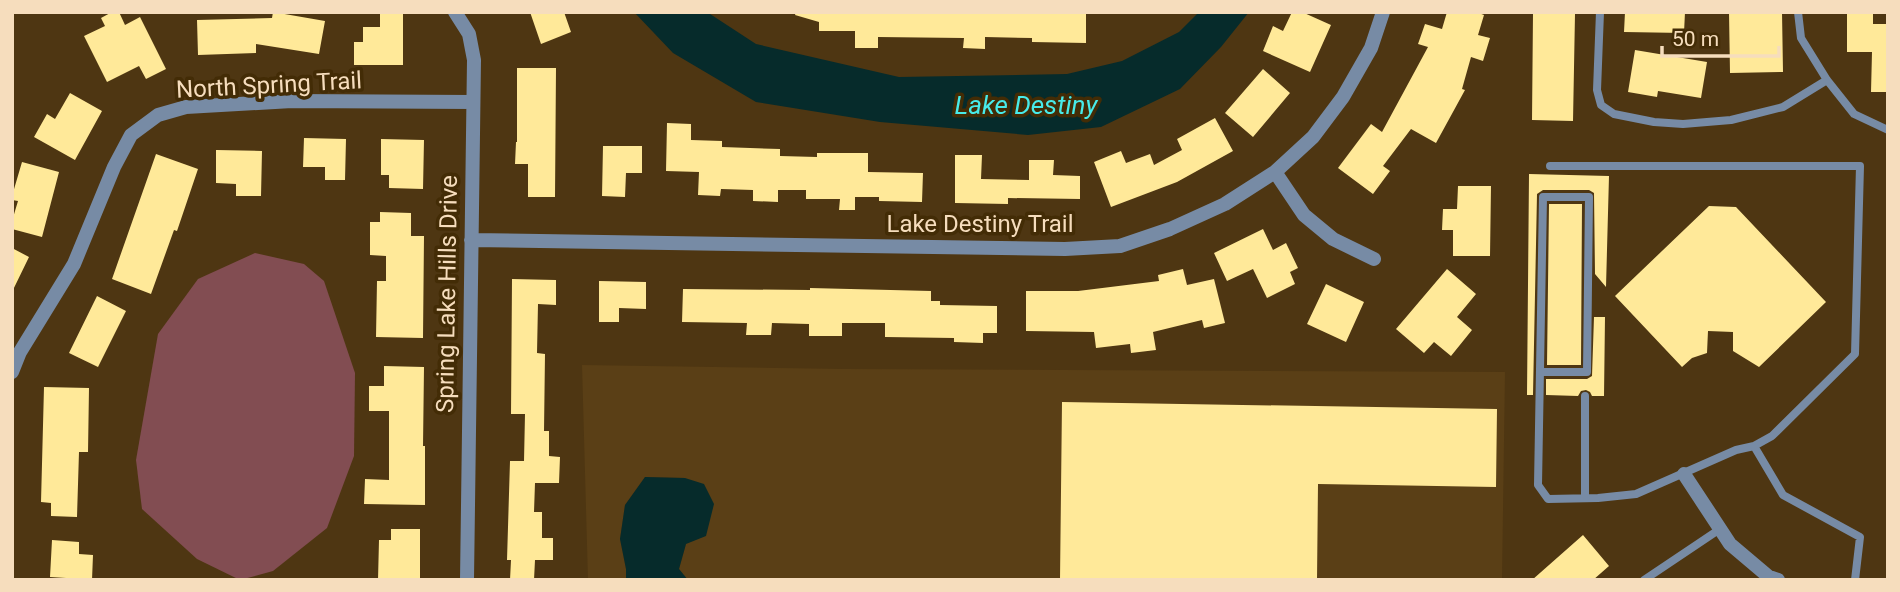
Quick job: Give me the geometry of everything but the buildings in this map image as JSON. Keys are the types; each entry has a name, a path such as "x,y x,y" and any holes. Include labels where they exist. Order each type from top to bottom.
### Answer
{"street":[{"name":"Spring Lake Hills Drive","path":"455,12 469,34 474,60 467,580"},
{"name":"Lake Destiny Trail","path":"471,240 1065,249 1120,246 1170,229 1225,204 1275,172 1313,137 1343,97 1371,48 1383,12"},
{"name":"North Spring Trail","path":"12,372 20,352 74,264 114,167 131,135 158,115 186,107 292,102 473,102"},
{"path":"1275,172 1304,215 1333,239 1374,259"},
{"path":"1685,474 1730,544 1769,577 1778,580"}],"lane":[{"path":"1600,12 1598,90 1601,105 1614,114 1654,122 1683,124 1731,120 1783,107 1826,80"},
{"path":"1798,12 1801,38 1826,80 1854,114 1888,130"},
{"path":"1540,372 1587,372 1589,197 1543,197 1538,485 1548,499 1636,494 1736,450 1754,446 1772,436 1855,354 1860,166 1550,166"},
{"path":"1585,396 1585,498"},
{"path":"1754,446 1783,495 1860,537 1855,580"},
{"path":"1644,580 1720,529"},
{"path":"1652,573 1660,580"}],"shaded area":[{"path":"255,253 304,264 324,281 355,373 354,456 327,528 273,571 240,580 197,559 142,509 136,460 158,334 198,279"},
{"path":"582,365 1505,372 1502,580 688,580 679,569 686,544 685,478 645,477 625,505 620,539 626,580 588,580"}],"water":[{"name":"Lake Destiny","path":"634,12 707,12 756,44 899,77 1067,74 1122,61 1179,32 1199,12 1249,12 1221,47 1180,89 1101,127 1028,135 880,122 756,102 673,53"},
{"path":"645,477 685,478 704,484 714,504 706,536 686,544 679,569 688,580 626,580 620,539 625,505"}]}
